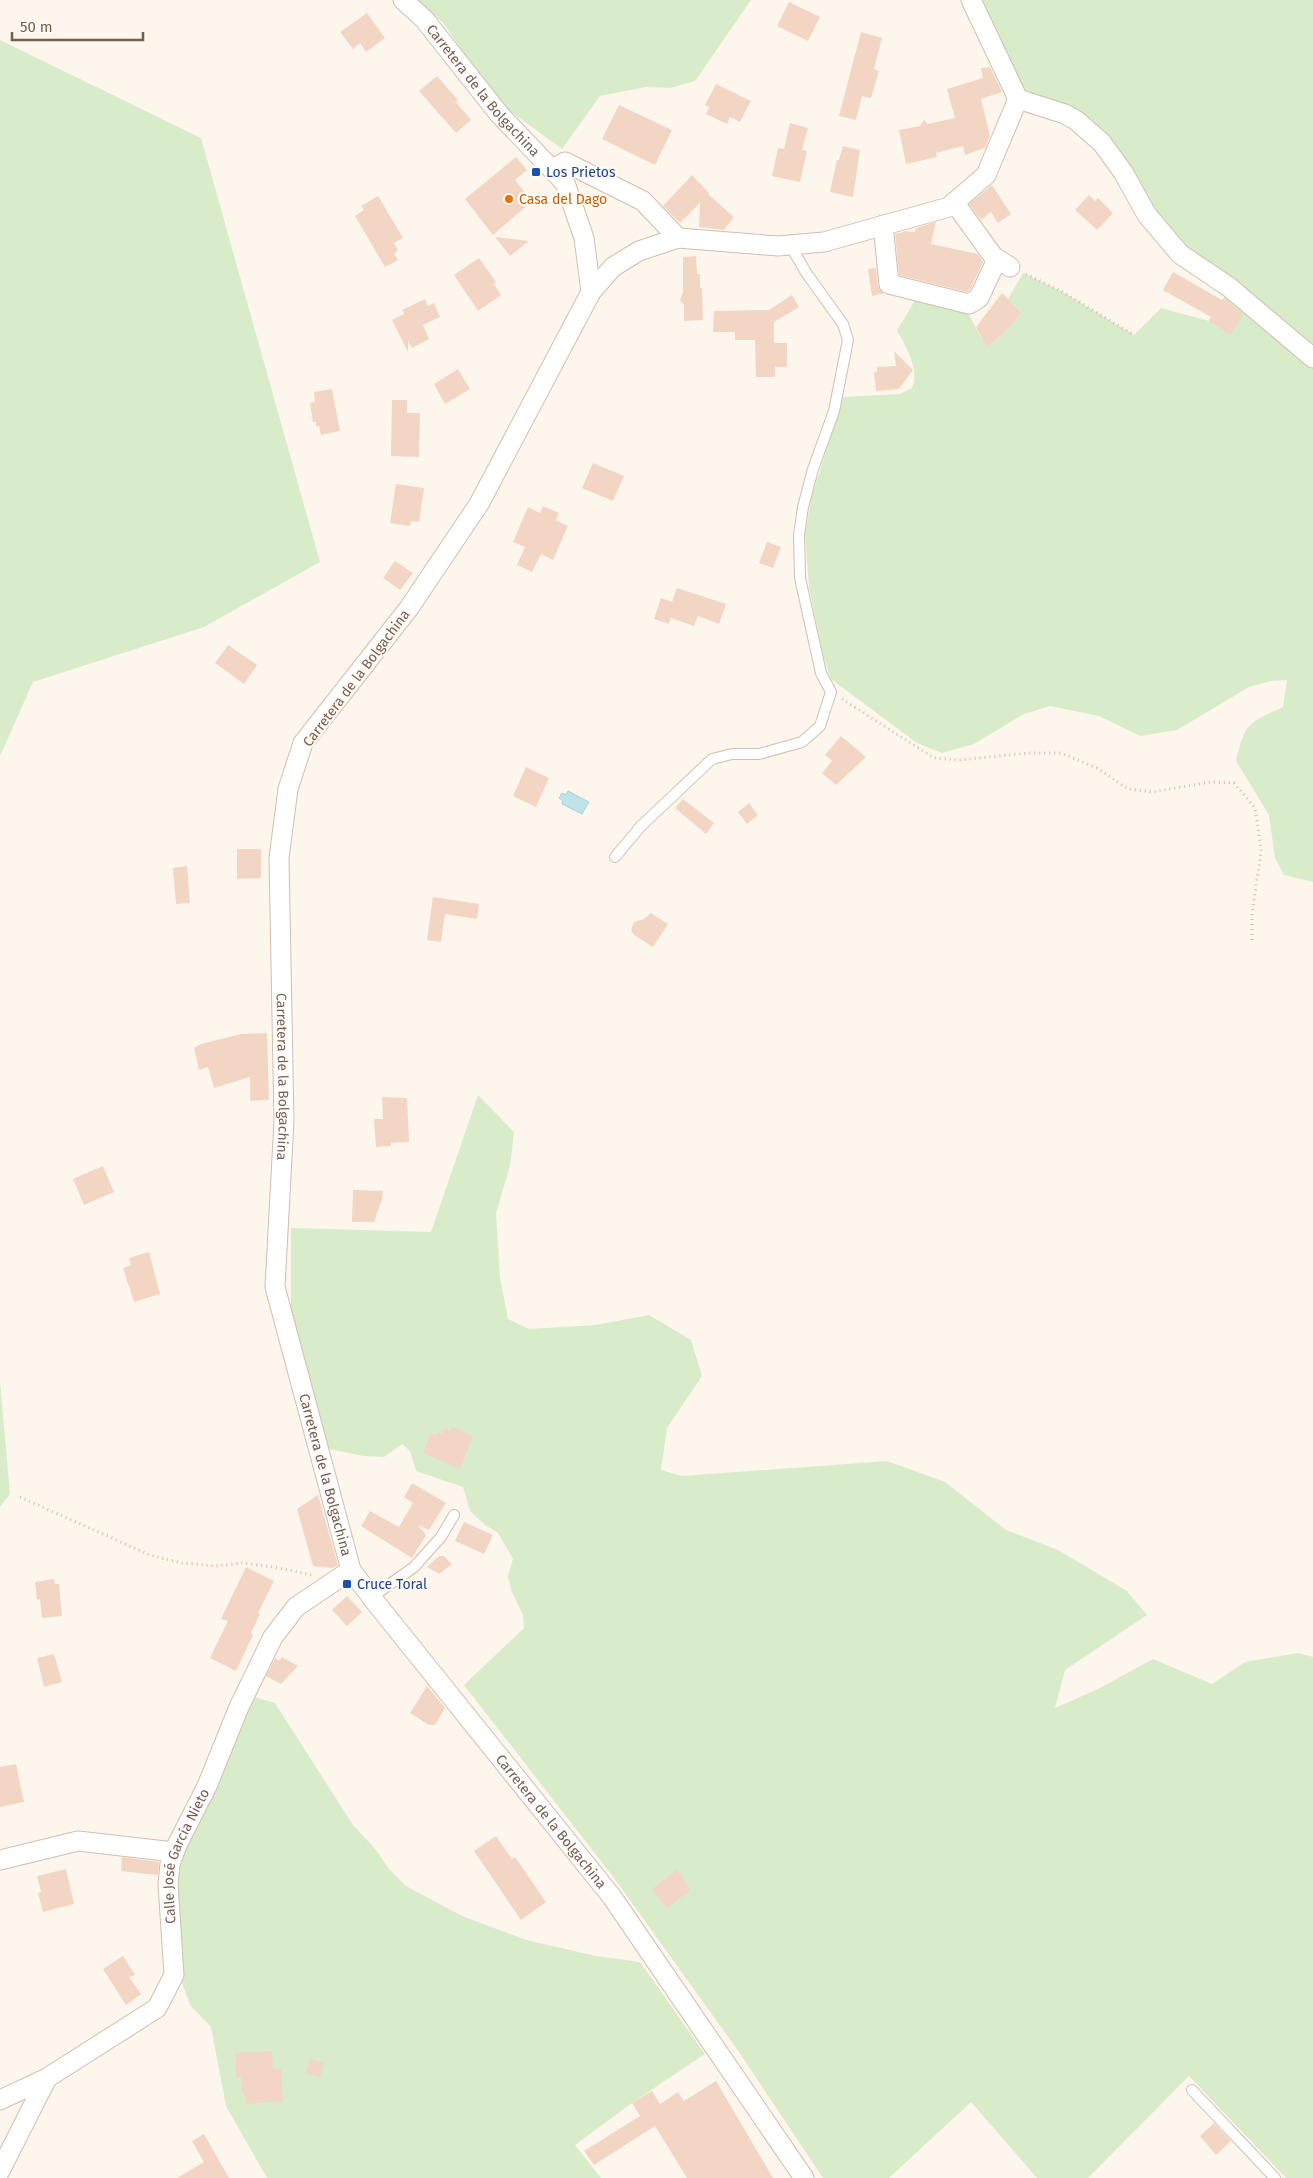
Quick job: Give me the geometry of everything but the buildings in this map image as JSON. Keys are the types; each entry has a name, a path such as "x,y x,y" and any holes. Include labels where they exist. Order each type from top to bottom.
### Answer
{"street":[{"name":"Carretera de la Bolgachina","path":"403,0 424,19 499,114 565,183 584,238 591,292 479,504 409,608 303,743 288,789 279,858 284,1121 275,1286 351,1570 612,1897 804,2178"},
{"path":"971,0 1018,99 1065,114 1077,121 1102,143 1123,172 1147,214 1180,254 1229,287 1313,358"},
{"path":"591,292 613,267 639,251 678,238 778,246 824,242 949,207 986,175 1018,99"},
{"path":"552,169 565,162 577,166 643,201 678,238"},
{"path":"883,225 889,284 970,304 979,298 1003,263 993,256 954,202"},
{"name":"Calle José García Nieto","path":"0,2100 47,2078 158,2008 174,1975 168,1884 170,1864 174,1852 207,1786 239,1707 273,1637 296,1607 351,1570"},
{"path":"0,1860 78,1841 174,1852"},
{"path":"0,2170 47,2078"}],"lane":[{"path":"615,858 641,826 712,759 732,754 759,754 802,742 820,726 831,692 821,673 800,578 799,535 808,488 834,411 848,340 844,324 807,274 790,245"},
{"path":"372,1597 414,1567 441,1537 454,1515"},
{"path":"1192,2090 1275,2178"}],"path":[{"path":"1003,263 1061,291 1134,335"},
{"path":"831,692 934,758 958,760 1029,753 1061,753 1097,768 1128,788 1153,792 1211,782 1234,784 1255,808 1259,833 1261,852 1252,914 1252,944"},
{"path":"20,1497 150,1555 182,1563 216,1566 242,1563 273,1567 307,1573 330,1584"}],"green space":[{"path":"417,0 751,0 695,81 670,88 646,87 600,96 562,149 510,111 478,75 444,24"},
{"path":"971,0 1313,0 1313,882 1284,875 1275,858 1269,815 1236,761 1242,739 1250,726 1255,721 1283,707 1287,680 1271,681 1249,687 1177,730 1140,736 1099,716 1050,706 1024,714 974,744 942,753 917,743 831,679 823,655 809,587 805,534 812,496 843,397 900,394 912,388 914,373 911,358 897,330 916,299 968,313 986,347 1002,335 1022,313 1008,299 1023,273 1061,291 1134,335 1161,308 1209,321 1225,296 1180,254 1102,143 1028,102"},
{"path":"0,40 201,138 320,562 204,627 33,682 0,756"},
{"path":"478,1095 514,1132 510,1166 496,1213 500,1278 508,1319 529,1329 596,1325 649,1315 691,1340 702,1376 667,1428 661,1470 682,1476 887,1461 945,1482 1006,1530 1058,1550 1127,1591 1147,1615 1065,1670 1055,1708 1100,1688 1153,1659 1212,1684 1245,1662 1298,1653 1313,1657 1313,2178 1286,2178 1189,2076 1088,2178 1037,2178 971,2102 889,2178 823,2178 739,2052 614,1878 464,1685 524,1628 523,1615 511,1590 508,1576 513,1559 498,1533 485,1525 470,1511 463,1487 416,1471 410,1451 402,1444 384,1457 364,1456 329,1449 291,1318 291,1228 431,1232"},
{"path":"0,1381 10,1494 0,1507"},
{"path":"251,1696 275,1703 353,1825 376,1850 389,1869 406,1886 462,1916 526,1940 596,1956 640,1962 705,2054 632,2103 575,2145 601,2178 267,2178 226,2106 211,2027 190,2005 180,1977 176,1870"}],"water":[{"path":"568,791 589,802 582,814 562,804 563,801 559,798 562,793 566,795"}],"place":[{"name":"Los Prietos","path":"536,172"},
{"name":"Casa del Dago","path":"509,199"},
{"name":"Cruce Toral","path":"347,1584"}]}
